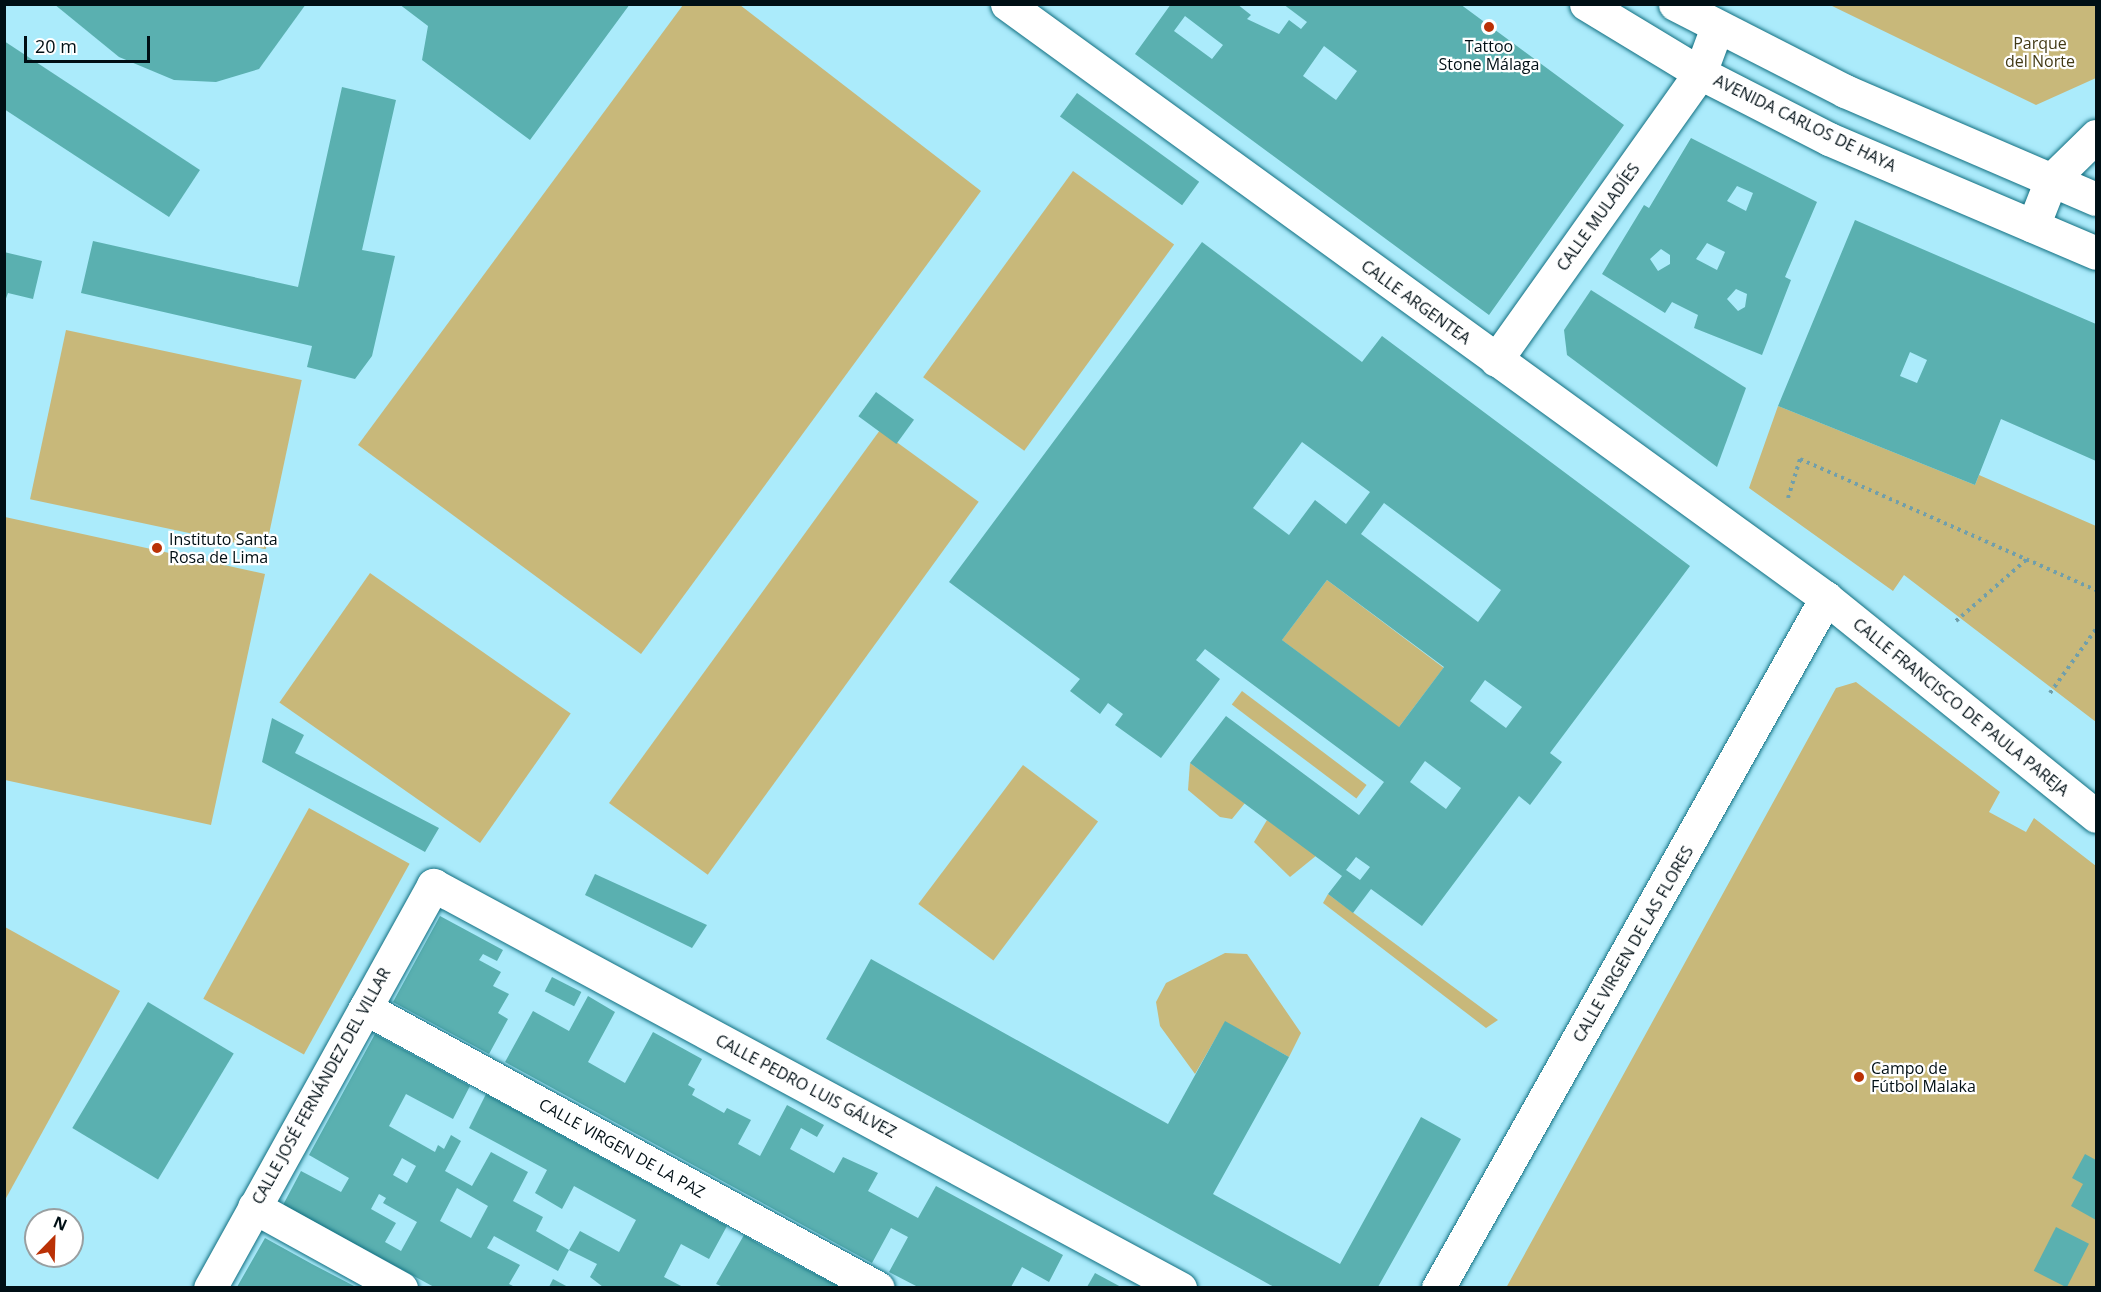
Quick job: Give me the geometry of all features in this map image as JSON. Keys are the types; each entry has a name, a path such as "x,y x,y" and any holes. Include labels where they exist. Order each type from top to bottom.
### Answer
{"street":[{"name":"CALLE ARGENTEA","path":"1007,4 1826,598"},
{"name":"AVENIDA CARLOS DE HAYA","path":"1586,4 1700,73 1829,139 2097,254"},
{"path":"1675,4 1845,91 2097,199"},
{"name":"CALLE MULADÍES","path":"1496,360 1700,73 1717,27"},
{"path":"2032,226 2051,180 2097,136"},
{"name":"CALLE FRANCISCO DE PAULA PAREJA","path":"1826,598 2097,816"},
{"name":"CALLE VIRGEN DE LAS FLORES","path":"1438,1287 1826,598"},
{"name":"CALLE JOSÉ FERNÁNDEZ DEL VILLAR","path":"210,1287 433,885"},
{"name":"CALLE PEDRO LUIS GÁLVEZ","path":"433,885 1180,1287"},
{"name":"CALLE VIRGEN DE LA PAZ","path":"365,1008 878,1287"},
{"path":"254,1207 400,1287"}],"path":[{"path":"1788,498 1800,459 2097,590"},
{"path":"1956,621 2026,559"},
{"path":"2050,693 2097,629"}],"green space":[{"path":"683,5 740,5 981,191 641,654 358,445"},
{"name":"Parque del Norte","path":"1830,5 2096,5 2096,78 2036,105"},
{"path":"1073,171 1174,244 1024,451 923,377"},
{"path":"66,330 302,380 266,549 30,499"},
{"path":"1778,406 1975,485 1979,475 2096,526 2096,722 1904,575 1893,591 1749,488"},
{"path":"880,430 979,502 708,875 609,803"},
{"path":"5,517 265,574 211,825 5,780"},
{"path":"370,573 571,714 480,843 279,702"},
{"path":"1327,580 1444,668 1398,728 1282,640"},
{"name":"Campo de Fútbol Malaka","path":"1856,682 2000,792 1989,812 2026,832 2034,818 2096,866 2096,1287 1506,1288 1836,688"},
{"path":"1242,691 1367,785 1356,798 1232,705"},
{"path":"1190,763 1245,803 1232,819 1220,817 1188,790"},
{"path":"1023,765 1098,822 993,961 918,904"},
{"path":"309,808 410,864 304,1054 203,999"},
{"path":"1267,820 1317,855 1290,877 1254,842"},
{"path":"1328,894 1498,1020 1486,1028 1323,903"},
{"path":"5,927 120,991 5,1200"},
{"path":"1225,953 1247,954 1301,1033 1289,1057 1225,1022 1195,1074 1160,1026 1156,1002 1166,983"}],"building":[{"path":"54,4 306,4 259,69 216,82 174,80 119,57"},
{"path":"399,4 630,4 530,140 422,60 428,26"},
{"path":"1171,4 1237,4 1251,15 1247,19 1279,34 1289,20 1301,29 1307,22 1283,4 1460,4 1624,125 1489,315 1135,54","holes":["1185,16 1223,45 1212,59 1174,31","1324,46 1357,71 1336,100 1303,76"]},
{"path":"4,41 200,170 169,217 4,109"},
{"path":"342,87 396,100 362,250 395,256 372,356 355,379 307,367 312,346 81,293 93,241 298,287"},
{"path":"1077,93 1199,182 1182,205 1060,116"},
{"path":"1691,138 1817,202 1785,277 1791,280 1762,355 1694,328 1698,315 1672,302 1665,313 1602,274 1644,205 1649,208","holes":["1737,186 1753,193 1746,211 1727,201","1707,243 1725,252 1717,270 1696,259","1661,249 1670,255 1670,264 1658,271 1650,259","1736,289 1747,294 1745,307 1738,311 1727,299"]},
{"path":"1855,220 2096,324 2096,461 2001,419 1975,485 1778,406","holes":["1910,352 1927,360 1917,383 1900,376"]},
{"path":"1202,242 1362,362 1382,336 1690,566 1550,753 1562,762 1530,805 1519,796 1422,926 1371,889 1353,913 1328,894 1342,876 1190,763 1226,716 1359,815 1384,782 1205,649 1196,660 1220,679 1161,758 1115,725 1123,714 1108,703 1100,714 1070,691 1080,679 949,582","holes":["1302,442 1370,492 1346,524 1315,500 1289,535 1253,508","1384,503 1501,590 1478,622 1361,534","1327,580 1444,667 1399,727 1282,640","1485,680 1522,707 1506,728 1470,701","1425,761 1461,788 1446,809 1410,782","1356,857 1370,867 1360,880 1346,870"]},
{"path":"4,252 42,261 33,299 8,293 4,304"},
{"path":"1591,290 1746,388 1717,467 1567,355 1564,330"},
{"path":"876,392 914,420 896,444 858,416"},
{"path":"272,718 304,735 295,753 439,828 425,852 262,762"},
{"path":"595,874 707,925 692,948 585,895"},
{"path":"440,916 503,950 497,961 483,954 479,960 501,972 493,986 509,994 498,1013 508,1019 489,1054 393,1002"},
{"path":"871,959 1168,1124 1225,1021 1289,1057 1213,1194 1340,1264 1421,1117 1461,1139 1378,1287 1274,1287 826,1039"},
{"path":"552,977 581,992 574,1006 545,991"},
{"path":"588,996 615,1012 588,1062 625,1083 653,1032 702,1059 688,1085 695,1089 692,1095 724,1113 727,1108 751,1120 738,1144 760,1156 787,1105 824,1125 817,1137 801,1128 790,1149 834,1173 843,1157 878,1173 868,1191 918,1218 936,1186 1063,1255 1049,1282 1022,1267 1011,1287 918,1287 889,1272 908,1237 891,1228 872,1263 505,1062 533,1011 569,1031"},
{"path":"148,1002 234,1054 158,1180 72,1128"},
{"path":"375,1034 470,1086 453,1119 406,1094 389,1126 435,1152 438,1145 444,1149 451,1135 461,1141 445,1171 472,1186 491,1152 528,1172 513,1201 543,1217 536,1231 569,1250 558,1271 494,1236 487,1248 520,1265 509,1284 515,1287 434,1287 283,1205 301,1171 341,1192 349,1178 309,1155","holes":["402,1158 416,1166 407,1183 393,1175","457,1188 488,1206 471,1238 440,1221","379,1194 386,1198 383,1203 417,1222 401,1251 385,1242 396,1223 371,1209"]},
{"path":"486,1094 727,1226 709,1259 681,1244 664,1277 683,1287 603,1287 590,1277 597,1264 569,1250 580,1231 619,1252 636,1220 574,1186 562,1209 535,1193 547,1170 469,1128"},
{"path":"2085,1154 2096,1160 2096,1220 2071,1206 2083,1184 2072,1178"},
{"path":"2056,1227 2089,1244 2067,1287 2034,1271"},
{"path":"744,1235 840,1287 723,1287 716,1284"},
{"path":"265,1238 312,1264 356,1287 237,1287"},
{"path":"1095,1273 1121,1287 1087,1287"},
{"path":"553,1279 568,1287 549,1287"}],"place":[{"name":"Tattoo Stone Málaga","path":"1489,27"},
{"name":"Instituto Santa Rosa de Lima","path":"157,548"},
{"name":"Campo de Fútbol Malaka","path":"1859,1077"}]}
